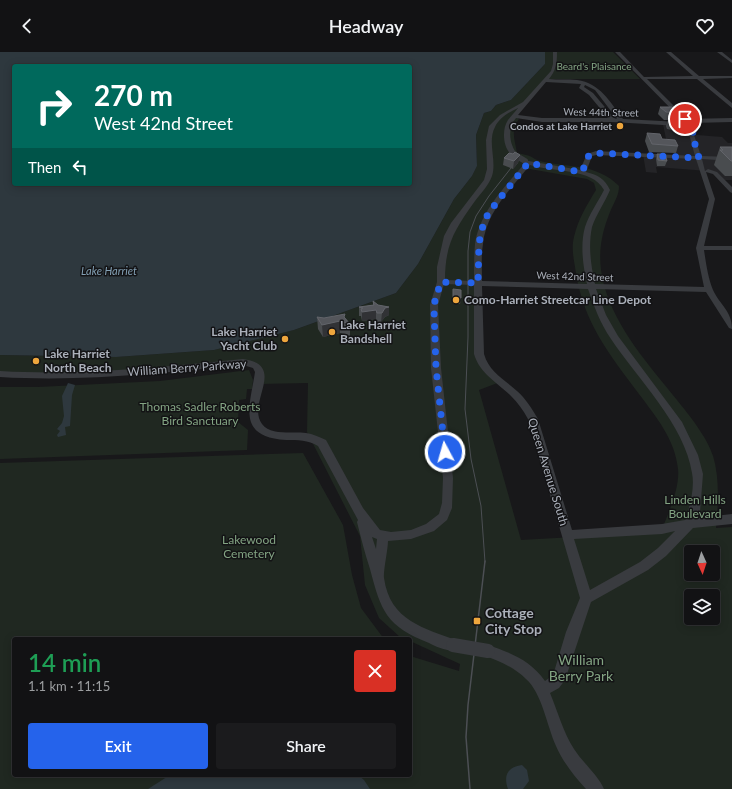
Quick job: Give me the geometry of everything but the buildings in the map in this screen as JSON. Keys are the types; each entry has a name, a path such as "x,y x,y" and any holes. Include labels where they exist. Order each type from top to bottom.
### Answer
{"street":[{"path":"543,689 554,683 560,675 573,632 586,598 644,566 662,552 688,526 694,512 698,474 693,456 678,424 614,337 602,315 591,286 587,264 587,238 589,226 607,190 604,182 582,172 526,162 511,152 507,130 510,121 555,67 555,52"},
{"path":"617,52 688,122 687,126 692,134 702,171 707,175 712,199 700,248 709,290 732,326"},
{"path":"668,52 732,106"},
{"path":"719,52 732,62"},
{"path":"644,78 732,77"},
{"path":"544,80 582,82 597,89 621,120"},
{"path":"582,82 581,87 591,94 612,120"},
{"path":"383,537 406,535 425,530 434,526 443,517 446,507 448,478 436,368 434,310 435,300 441,282 441,267 448,236 454,225 487,180 490,173 492,166 488,138 490,132 497,120 502,115 526,103"},
{"name":"West 44th Street","path":"514,116 550,120 621,120 683,124 688,122 732,120"},
{"path":"582,172 589,155 596,153 732,160"},
{"name":"Queen Avenue South","path":"526,162 484,221 479,243 479,350 481,361 492,376 514,393 525,405 533,419 586,598"},
{"path":"707,175 715,173 732,191"},
{"path":"700,248 732,248"},
{"name":"West 42nd Street","path":"441,282 709,290"},
{"name":"William Berry Parkway","path":"0,374 51,376 82,375 250,363 258,367 260,372 254,411 255,423 258,427 273,435 284,437 305,436 317,440 325,446 361,514 371,529 383,537 378,578"},
{"name":"William Berry Parkway","path":"361,514 385,602 401,621 424,635 453,644 488,651 507,657 521,664 532,674 543,689 562,742 575,764 596,789"},
{"path":"567,535 662,529 688,526 702,522 732,519"}],"shaded area":[{"path":"663,124 682,125 685,134 722,137 728,143 732,143 732,180 722,180 715,173 708,171 656,167 657,173 646,172 643,154 677,156 671,139 666,139"}],"green space":[{"path":"545,52 555,52 555,67 515,116 519,119 516,123 514,131 517,153 540,161 592,170 601,173 619,186 617,196 604,230 600,257 604,285 609,301 634,346 692,419 707,441 713,456 718,483 716,528 732,527 732,789 0,789 0,463 303,453 343,525 352,575 361,608 383,637 12,637 12,777 412,777 412,657 459,671 460,664 412,642 412,637 400,637 379,618 365,585 360,536 307,432 308,383 258,384 254,364 141,372 0,374 0,355 116,357 214,350 294,330 396,293 418,264 454,199 472,176 477,166 476,135 484,113 491,111 496,105 511,100 545,64","holes":["524,168 587,179 594,183 596,190 580,218 573,241 574,259 580,291 585,307 599,337 658,420 669,438 678,469 677,484 668,515 662,529 663,532 521,540 479,390 500,382 479,354 481,232 490,211"]},
{"name":"Beard's Plaisance","path":"556,52 613,52 640,79 548,79 556,67"},
{"name":"Thomas Sadler Roberts Bird Sanctuary","path":"249,370 253,380 252,389 247,389 246,399 239,400 238,422 248,430 247,450 0,459 0,387 38,387 160,381"}],"water":[{"name":"Lake Harriet","path":"0,52 545,52 545,64 511,100 496,105 491,111 484,113 476,135 477,166 472,176 454,199 418,264 396,293 294,330 214,350 116,357 0,355"},
{"path":"68,383 75,385 72,395 70,426 65,427 66,435 58,437 57,435 60,431 57,429 62,423 64,416 62,396"},
{"path":"522,765 527,770 529,781 523,789 508,789 506,780 508,772 517,766"},
{"path":"167,777 360,777 370,789 148,789"}],"tram line":[{"path":"485,561 481,506 471,459 465,409 468,337 468,251 470,232 476,216 489,196 511,168"},
{"path":"470,789 466,737 468,705 485,561"}],"place":[{"name":"Condos at Lake Harriet","path":"620,126"},
{"name":"Como-Harriet Streetcar Line Depot","path":"456,300"},
{"name":"Lake Harriet Bandshell","path":"332,332"},
{"name":"Lake Harriet Yacht Club","path":"285,339"},
{"name":"Lake Harriet North Beach","path":"36,361"},
{"name":"Cottage City Stop","path":"477,621"}],"route":[{"path":"445,452 436,368 434,305 441,282 478,283 479,243 484,221 490,211 528,163 582,172 591,153 699,158 692,134 692,126 685,119"}],"park label":[{"name":"Linden Hills Boulevard","path":"695,507"},
{"name":"Lakewood Cemetery","path":"249,547"},
{"name":"William Berry Park","path":"581,668"}]}
